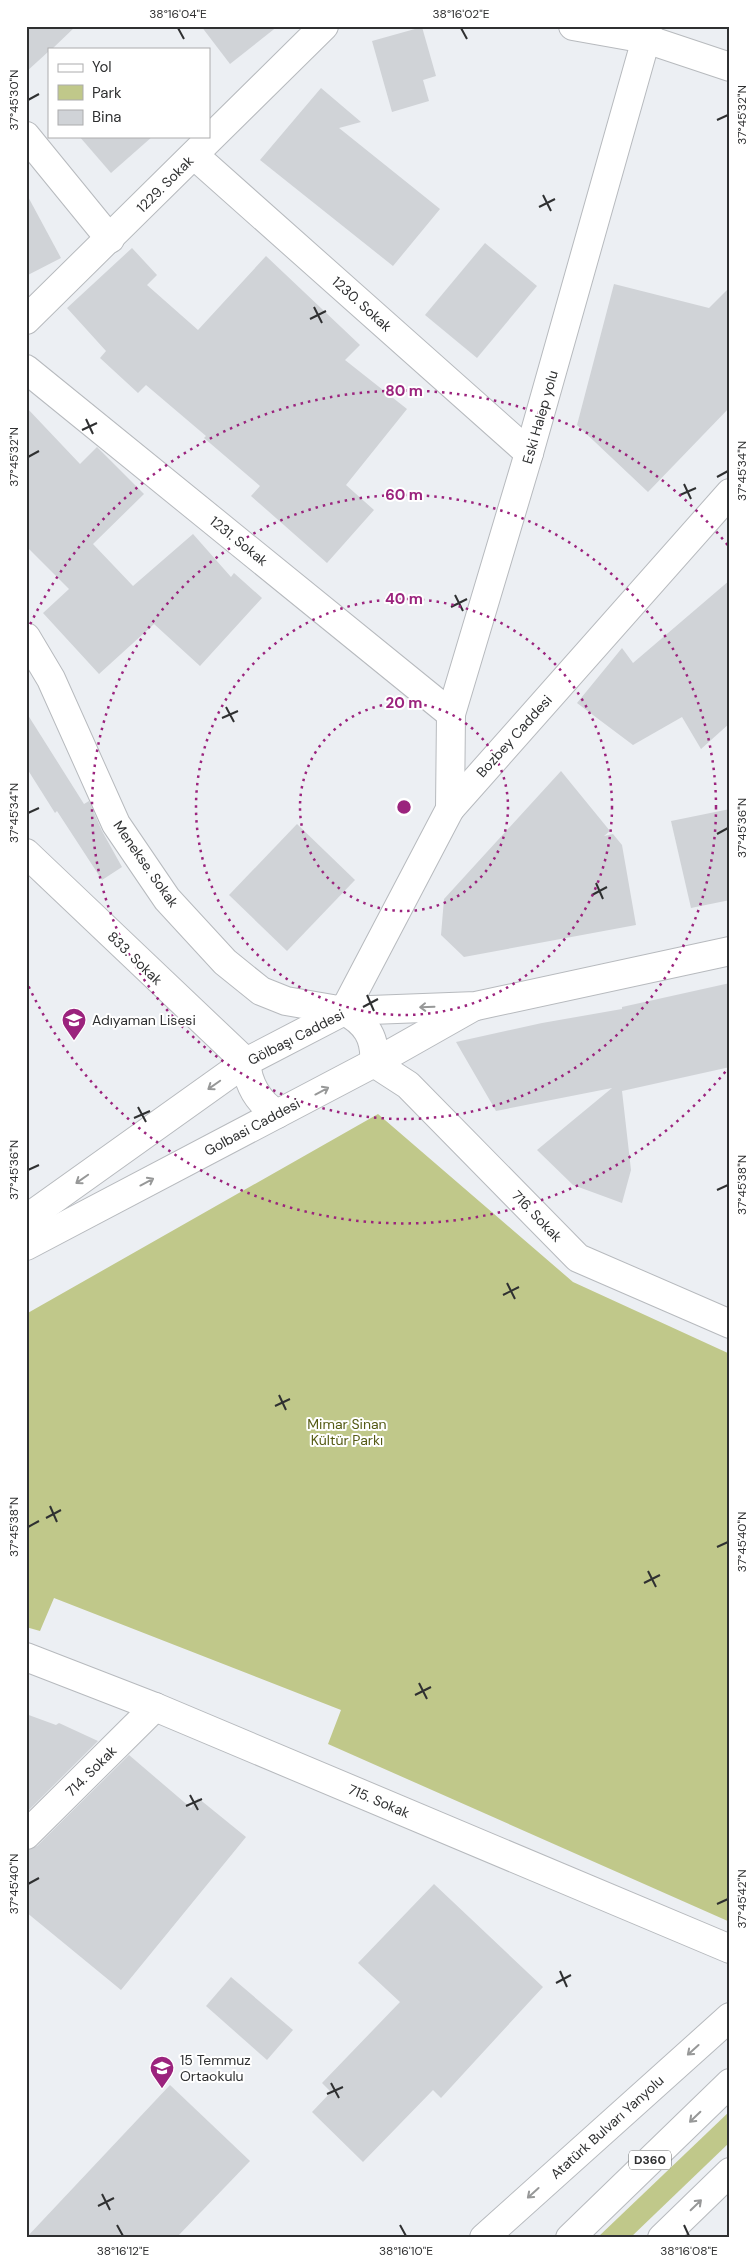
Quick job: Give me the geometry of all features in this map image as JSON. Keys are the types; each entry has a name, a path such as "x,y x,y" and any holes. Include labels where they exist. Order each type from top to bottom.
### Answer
{"main road":[{"name":"1229. Sokak","path":"26,320 324,26"},
{"path":"573,26 647,33 730,67"},
{"name":"Eski Halep yolu","path":"450,809 451,714 530,453 647,33"},
{"path":"26,136 110,239"},
{"name":"1230. Sokak","path":"194,155 530,453"},
{"name":"1231. Sokak","path":"26,368 451,714"},
{"name":"Bozbey Caddesi","path":"344,1011 450,809 730,493"},
{"name":"Menekse. Sokak","path":"26,637 50,678 116,824 167,899 225,962 261,991 286,1001 344,1011"},
{"name":"833. Sokak","path":"26,852 246,1062"},
{"name":"Gölbaşı Caddesi","path":"26,1219 246,1062 344,1011 476,1006 730,951"},
{"name":"Golbasi Caddesi","path":"26,1246 374,1063 476,1006"},
{"path":"344,1011 358,1019 369,1031 373,1041 374,1063"},
{"path":"246,1062 254,1092 268,1108 277,1114"},
{"name":"716. Sokak","path":"374,1063 408,1085 578,1258 730,1324"},
{"name":"715. Sokak","path":"26,1657 155,1707 730,1949"},
{"name":"714. Sokak","path":"26,1835 155,1707"},
{"name":"Atatürk Bulvarı Yanyolu","path":"484,2238 730,2018"},
{"name":"D360","path":"570,2238 730,2083"},
{"path":"662,2238 730,2172"}],"green space":[{"name":"Mimar Sinan Kültür Parkı","path":"378,1114 573,1282 730,1354 730,1922 328,1744 341,1710 54,1598 40,1631 26,1627 26,1314"},
{"path":"730,2111 730,2142 630,2238 597,2238"}],"building":[{"path":"26,26 76,26 53,48 48,48 48,52 26,72"},
{"path":"201,26 278,26 230,64"},
{"path":"422,27 436,76 423,80 429,101 392,112 372,41"},
{"path":"321,88 361,122 339,128 440,209 393,266 260,160"},
{"path":"81,138 151,138 111,173"},
{"path":"26,193 61,258 26,276"},
{"path":"485,243 537,286 477,358 425,315"},
{"path":"132,248 157,275 147,285 198,330 266,256 360,345 345,360 407,409 346,485 374,510 327,563 251,496 260,486 204,438 206,436 146,385 138,393 100,358 106,351 67,308"},
{"path":"614,284 709,308 730,287 730,407 648,492 577,425"},
{"path":"26,407 80,464 97,447 144,494 93,544 133,586 193,534 231,577 234,573 262,598 200,666 154,624 99,674 43,613 69,589 26,546"},
{"path":"730,580 730,723 701,749 682,717 633,745 577,703 622,648 633,663"},
{"path":"26,712 84,804 89,801 102,831 122,867 102,880 57,811 55,813 26,767"},
{"path":"561,771 610,831 604,836 613,834 622,845 636,925 464,957 441,935 444,899"},
{"path":"730,809 730,900 691,908 671,821"},
{"path":"297,824 355,880 287,951 229,895"},
{"path":"730,983 730,1067 622,1091 631,1170 622,1203 573,1185 537,1150 612,1088 496,1111 456,1042 542,1023 622,1009 622,1007"},
{"path":"26,1714 56,1725 59,1723 98,1741 26,1813"},
{"path":"129,1755 191,1808 198,1798 246,1837 121,1990 26,1912 26,1850 37,1846"},
{"path":"434,1884 543,1987 441,2098 433,2090 363,2162 312,2112 331,2092 322,2083 400,2002 358,1963"},
{"path":"231,1977 293,2030 267,2060 206,2006"},
{"path":"170,2085 250,2161 176,2238 26,2238"}],"place":[{"name":"Adıyaman Lisesi","path":"74,1041"},
{"name":"15 Temmuz Ortaokulu","path":"162,2089"}]}
